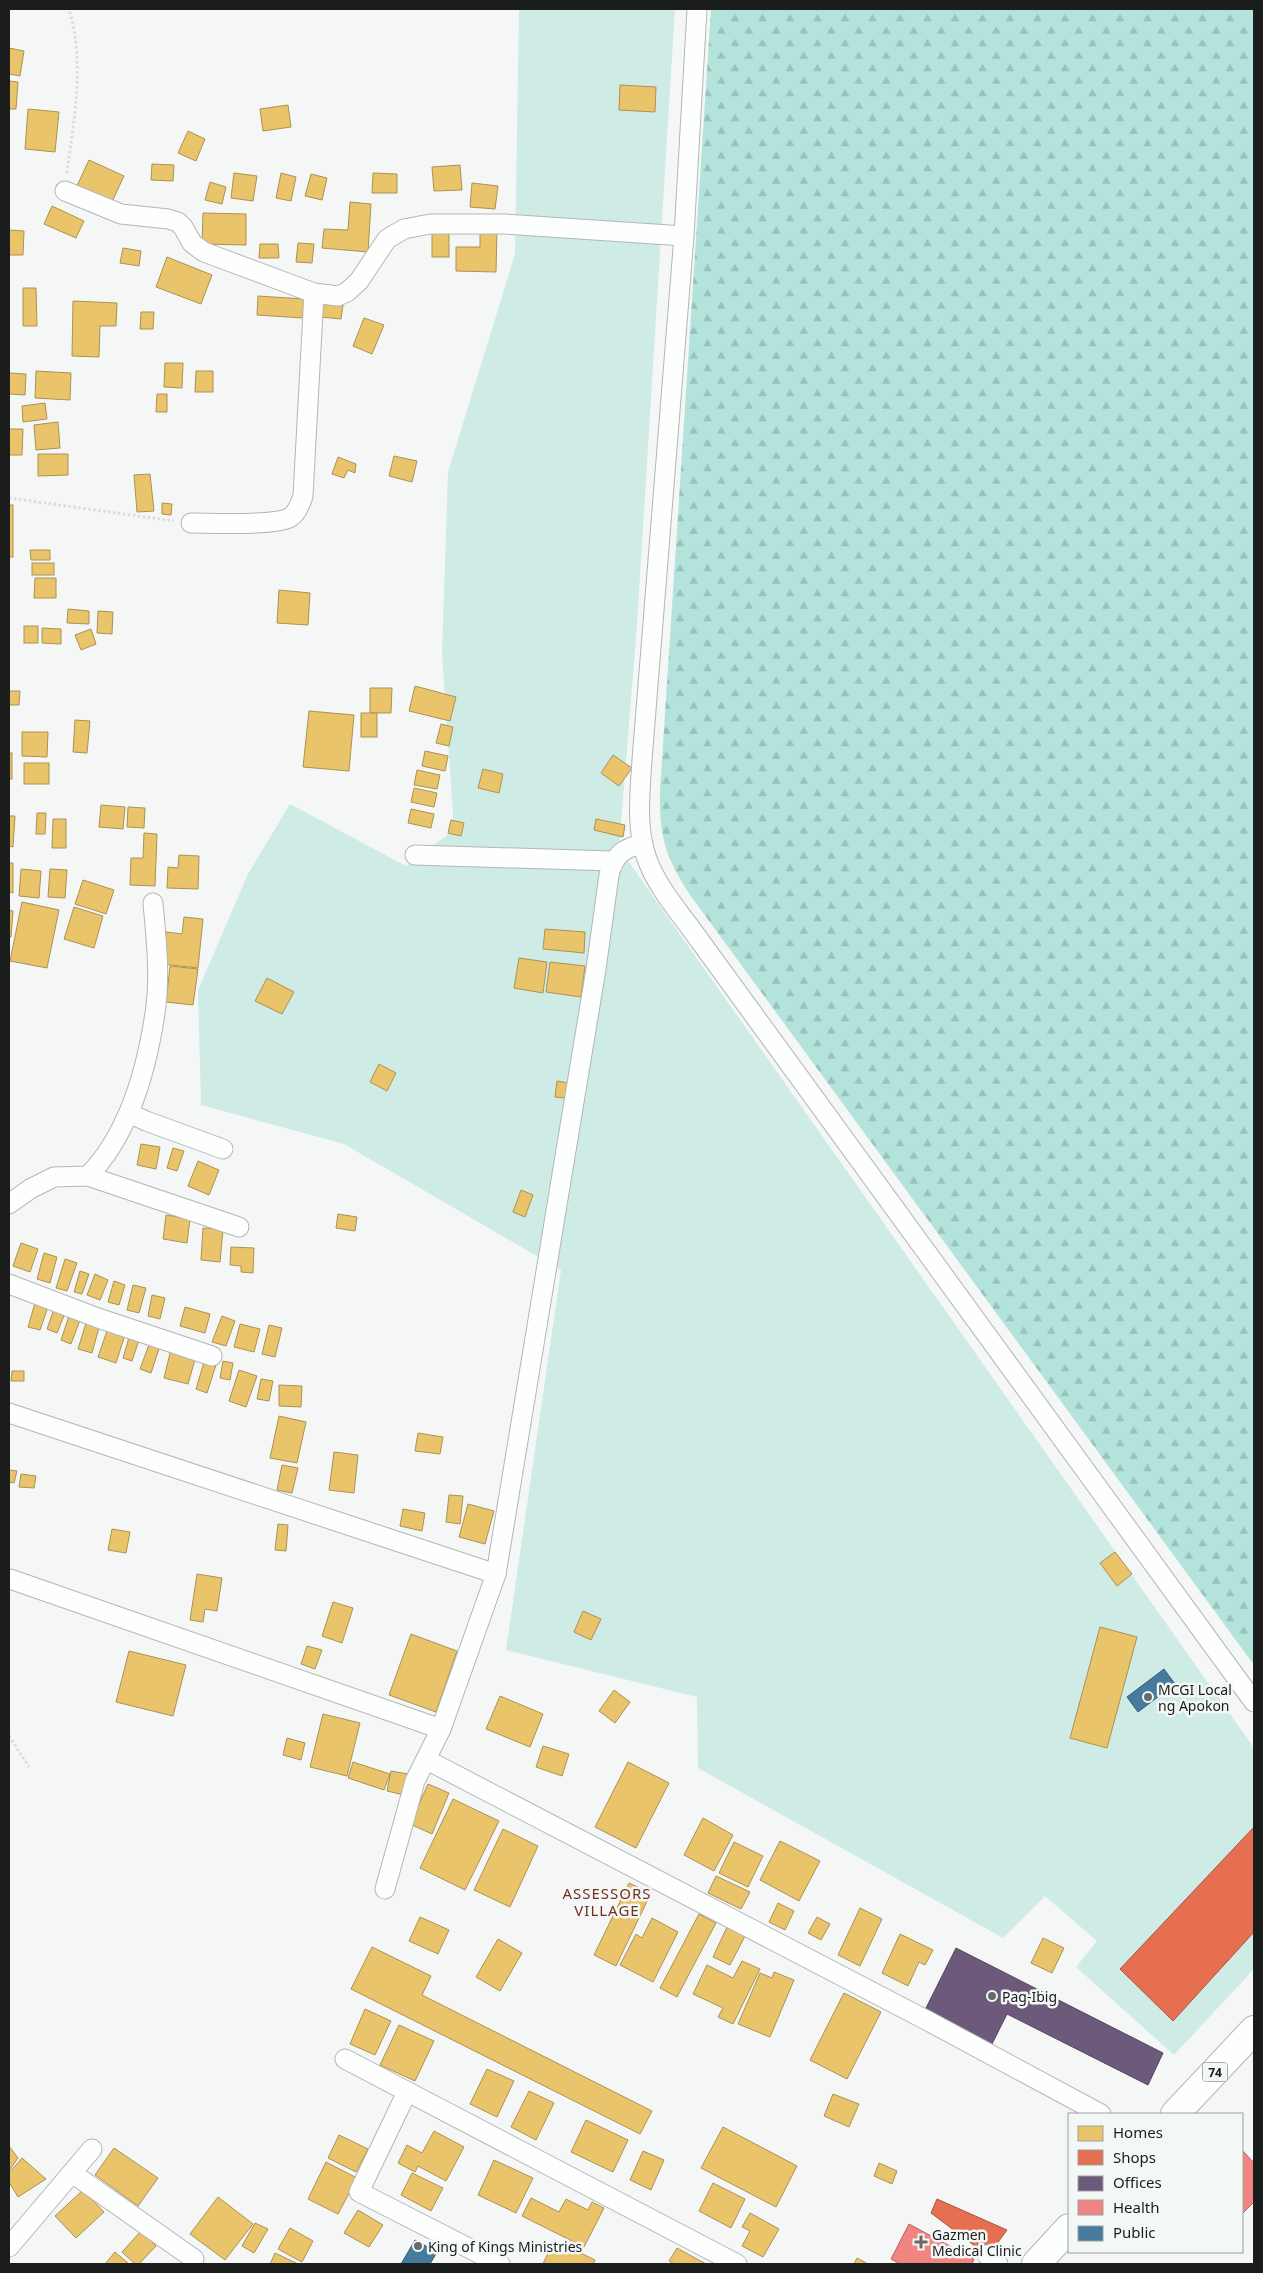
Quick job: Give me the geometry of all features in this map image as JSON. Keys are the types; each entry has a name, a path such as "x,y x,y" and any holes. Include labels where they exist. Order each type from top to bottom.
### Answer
{"highway":[{"name":"74","path":"1176,2113 1254,2030"},
{"path":"1036,2264 1068,2229"}],"street":[{"path":"697,9 684,236 642,760 640,794 643,844 646,858 664,890 700,941 1254,1702"},
{"path":"65,191 121,214 168,219 178,222 192,243 204,252 314,293 338,296 347,292 359,281 387,239 404,229 430,224 504,224 684,236"},
{"path":"191,523 276,522 290,518 297,511 303,496 314,293"},
{"path":"386,1889 415,1781 441,1729 496,1574 612,861 626,848 643,844"},
{"path":"415,855 612,861"},
{"path":"88,1176 103,1161 129,1113 145,1061 156,1005 157,952 153,903"},
{"path":"129,1113 223,1149"},
{"path":"9,1204 30,1189 54,1177 88,1176 239,1227"},
{"path":"9,1284 98,1318 212,1356"},
{"path":"9,1413 496,1574"},
{"path":"10,1579 441,1729"},
{"path":"427,1760 928,2021 1099,2113"},
{"path":"345,2060 733,2263"},
{"path":"407,2092 359,2192 500,2264"},
{"path":"9,2247 92,2149"},
{"path":"72,2173 194,2259"}],"path":[{"path":"65,191 75,110 77,58 70,9"},
{"path":"9,498 191,523"},
{"path":"9,1736 29,1767"}],"shaded area":[{"path":"519,9 675,9 637,625 619,848 1254,1748 1254,1969 1174,2055 1076,1967 1097,1941 1045,1896 1003,1938 698,1768 697,1697 506,1650 561,1270 344,1144 201,1105 198,990 248,874 290,804 406,866 454,830 442,654 448,472 515,254"}],"green space":[{"path":"711,9 1254,9 1254,1665 690,895 681,881 665,846 662,834 660,790"}],"building: Homes":[{"path":"9,48 24,51 20,76 9,74"},
{"path":"9,81 18,82 16,109 9,109"},
{"path":"620,85 656,87 655,112 619,110"},
{"path":"288,105 291,127 263,131 260,109"},
{"path":"28,109 59,112 55,152 25,149"},
{"path":"188,131 205,139 196,161 178,153"},
{"path":"89,160 124,176 111,204 76,188"},
{"path":"152,164 174,165 173,181 151,180"},
{"path":"460,165 462,190 434,191 432,167"},
{"path":"234,173 257,176 253,201 231,198"},
{"path":"281,173 296,177 291,201 276,198"},
{"path":"373,173 397,174 397,193 372,193"},
{"path":"311,174 327,178 322,200 305,196"},
{"path":"210,182 226,187 222,204 205,200"},
{"path":"472,183 498,186 495,209 470,207"},
{"path":"350,202 371,204 368,252 322,248 324,229 348,230"},
{"path":"52,206 84,221 76,238 44,224"},
{"path":"203,213 246,214 246,245 202,244"},
{"path":"480,229 497,229 496,272 456,271 456,247 480,247"},
{"path":"9,230 24,231 23,255 9,255"},
{"path":"432,231 449,231 449,257 432,257"},
{"path":"298,243 314,244 312,263 296,262"},
{"path":"260,244 278,244 279,258 259,258"},
{"path":"123,248 141,251 139,266 120,263"},
{"path":"167,257 212,275 201,304 156,287"},
{"path":"23,288 36,288 37,326 23,326"},
{"path":"258,296 304,299 303,318 257,315"},
{"path":"73,301 117,303 116,326 100,326 99,357 72,356"},
{"path":"322,303 343,305 341,319 320,317"},
{"path":"141,312 154,312 153,329 140,329"},
{"path":"364,318 384,325 372,354 353,346"},
{"path":"165,363 183,363 182,388 164,387"},
{"path":"36,371 71,373 70,400 35,398"},
{"path":"196,371 213,371 213,392 195,392"},
{"path":"9,373 26,374 25,395 9,394"},
{"path":"157,394 167,394 167,412 156,412"},
{"path":"45,403 47,419 23,422 22,406"},
{"path":"58,422 60,448 36,450 34,425"},
{"path":"9,429 23,429 22,455 9,455"},
{"path":"38,454 68,454 68,475 38,476"},
{"path":"394,456 417,461 412,482 389,476"},
{"path":"338,457 356,464 355,473 348,470 344,478 332,474"},
{"path":"150,474 154,511 137,512 134,475"},
{"path":"162,503 172,504 171,515 162,514"},
{"path":"9,505 13,505 13,557 9,557"},
{"path":"30,550 50,550 50,560 31,560"},
{"path":"32,563 54,563 54,575 32,575"},
{"path":"35,578 56,578 56,598 34,598"},
{"path":"279,590 310,593 308,625 277,623"},
{"path":"68,609 89,611 89,624 67,623"},
{"path":"98,611 113,612 112,634 97,633"},
{"path":"24,626 38,626 38,643 24,643"},
{"path":"42,628 61,629 61,644 42,643"},
{"path":"91,629 96,644 81,650 75,635"},
{"path":"415,686 456,697 450,721 409,711"},
{"path":"370,688 392,688 391,713 370,713"},
{"path":"9,691 20,691 19,705 9,705"},
{"path":"309,711 354,715 349,771 303,767"},
{"path":"361,713 377,713 377,737 361,737"},
{"path":"75,720 90,721 87,753 73,752"},
{"path":"441,724 453,727 449,746 436,743"},
{"path":"22,732 48,732 47,757 22,756"},
{"path":"425,751 448,756 445,771 422,766"},
{"path":"9,753 12,753 12,779 9,779"},
{"path":"613,755 632,768 619,786 601,773"},
{"path":"24,763 49,763 49,784 24,784"},
{"path":"483,769 503,774 499,793 478,788"},
{"path":"417,770 440,775 437,789 414,785"},
{"path":"414,788 437,793 434,807 411,802"},
{"path":"101,805 125,807 123,829 99,827"},
{"path":"128,807 145,808 144,828 127,827"},
{"path":"411,809 434,814 431,828 408,823"},
{"path":"37,813 46,813 45,834 36,834"},
{"path":"9,816 15,816 13,847 9,846"},
{"path":"53,819 66,819 66,848 52,848"},
{"path":"596,819 625,825 623,837 594,830"},
{"path":"451,820 464,823 461,836 448,833"},
{"path":"144,833 157,834 155,886 130,885 131,858 143,858"},
{"path":"179,855 199,856 198,889 167,888 168,867 178,868"},
{"path":"9,863 13,863 13,893 9,892"},
{"path":"21,869 41,871 39,898 19,896"},
{"path":"50,869 67,870 65,898 48,897"},
{"path":"83,880 114,890 106,914 75,904"},
{"path":"22,902 59,910 47,968 10,961"},
{"path":"74,907 103,916 94,948 64,939"},
{"path":"9,910 13,911 11,937 9,937"},
{"path":"184,917 203,919 198,968 162,964 166,932 182,934"},
{"path":"545,929 585,932 584,953 543,949"},
{"path":"519,958 547,962 543,993 514,988"},
{"path":"550,962 585,966 581,997 546,992"},
{"path":"170,966 198,969 193,1005 166,1002"},
{"path":"267,978 294,992 282,1014 255,1001"},
{"path":"379,1064 396,1073 387,1091 370,1082"},
{"path":"557,1081 568,1083 566,1098 555,1097"},
{"path":"141,1144 160,1147 156,1169 137,1165"},
{"path":"173,1148 184,1151 177,1171 167,1168"},
{"path":"198,1161 219,1170 209,1195 188,1186"},
{"path":"521,1190 533,1195 525,1217 513,1212"},
{"path":"338,1214 357,1217 355,1231 336,1228"},
{"path":"166,1215 190,1219 187,1243 163,1239"},
{"path":"203,1228 223,1229 220,1262 201,1260"},
{"path":"21,1243 38,1249 30,1272 13,1266"},
{"path":"231,1247 254,1248 253,1273 241,1272 241,1266 230,1265"},
{"path":"44,1253 57,1257 50,1283 37,1279"},
{"path":"65,1259 77,1263 67,1291 56,1288"},
{"path":"80,1271 89,1274 82,1294 74,1292"},
{"path":"95,1274 108,1280 100,1300 87,1295"},
{"path":"114,1281 125,1285 119,1305 108,1302"},
{"path":"133,1285 146,1288 139,1313 127,1310"},
{"path":"152,1295 165,1298 160,1319 148,1316"},
{"path":"35,1303 48,1307 40,1330 28,1327"},
{"path":"185,1307 210,1314 205,1333 180,1326"},
{"path":"54,1309 65,1313 57,1333 47,1329"},
{"path":"69,1316 80,1320 71,1344 61,1340"},
{"path":"222,1316 235,1321 226,1346 212,1342"},
{"path":"87,1320 100,1324 92,1353 78,1349"},
{"path":"240,1324 260,1329 254,1352 234,1347"},
{"path":"269,1325 282,1328 275,1357 262,1354"},
{"path":"108,1328 125,1335 116,1363 98,1357"},
{"path":"130,1334 140,1337 132,1361 123,1358"},
{"path":"150,1342 160,1346 151,1373 140,1369"},
{"path":"171,1349 196,1356 188,1384 164,1378"},
{"path":"223,1361 233,1363 230,1380 220,1378"},
{"path":"204,1362 216,1365 207,1393 196,1389"},
{"path":"239,1370 257,1376 246,1407 229,1401"},
{"path":"12,1371 24,1371 24,1381 11,1381"},
{"path":"261,1379 273,1381 269,1401 257,1399"},
{"path":"279,1385 302,1386 301,1407 279,1406"},
{"path":"279,1416 306,1422 297,1463 270,1458"},
{"path":"418,1433 443,1437 440,1454 415,1451"},
{"path":"334,1452 358,1455 354,1493 329,1490"},
{"path":"282,1465 298,1468 292,1493 277,1490"},
{"path":"9,1470 17,1471 14,1483 9,1482"},
{"path":"21,1474 36,1476 34,1488 19,1487"},
{"path":"449,1495 463,1496 460,1524 446,1522"},
{"path":"468,1504 494,1511 485,1544 459,1537"},
{"path":"403,1509 425,1513 422,1531 400,1526"},
{"path":"278,1524 288,1525 286,1551 275,1550"},
{"path":"112,1529 130,1532 126,1553 108,1550"},
{"path":"1115,1552 1132,1574 1117,1586 1100,1563"},
{"path":"197,1574 222,1578 217,1611 205,1609 203,1622 190,1620"},
{"path":"333,1602 353,1608 342,1643 322,1636"},
{"path":"583,1611 601,1619 591,1640 574,1632"},
{"path":"1100,1627 1137,1637 1107,1748 1070,1738"},
{"path":"411,1634 457,1651 436,1712 389,1695"},
{"path":"307,1646 322,1650 315,1669 301,1664"},
{"path":"129,1651 186,1665 173,1716 116,1702"},
{"path":"614,1690 630,1702 615,1723 599,1711"},
{"path":"500,1696 543,1714 530,1747 486,1729"},
{"path":"323,1714 360,1723 347,1776 310,1767"},
{"path":"287,1738 305,1743 301,1760 283,1755"},
{"path":"543,1746 569,1754 562,1776 536,1767"},
{"path":"353,1762 390,1774 384,1790 348,1778"},
{"path":"628,1762 669,1783 636,1848 595,1827"},
{"path":"391,1771 408,1774 404,1795 387,1791"},
{"path":"428,1784 449,1793 432,1834 410,1824"},
{"path":"453,1799 499,1821 465,1890 420,1868"},
{"path":"703,1818 733,1835 714,1871 684,1855"},
{"path":"503,1829 538,1846 510,1907 474,1890"},
{"path":"780,1841 820,1861 799,1901 760,1880"},
{"path":"734,1842 763,1856 748,1887 719,1873"},
{"path":"716,1876 750,1892 741,1909 708,1893"},
{"path":"629,1883 651,1893 616,1966 594,1955"},
{"path":"778,1903 794,1911 785,1930 769,1922"},
{"path":"860,1908 882,1919 860,1966 838,1955"},
{"path":"699,1914 716,1923 677,1997 660,1988"},
{"path":"420,1917 449,1930 438,1954 409,1941"},
{"path":"817,1917 830,1924 821,1940 808,1933"},
{"path":"652,1918 678,1932 653,1982 620,1965 636,1934 642,1938"},
{"path":"727,1927 745,1936 730,1965 713,1957"},
{"path":"900,1934 933,1950 925,1965 919,1962 908,1986 882,1973"},
{"path":"1043,1938 1064,1948 1052,1973 1031,1963"},
{"path":"498,1939 522,1953 500,1991 476,1977"},
{"path":"372,1947 431,1976 422,1995 652,2111 640,2134 351,1989"},
{"path":"742,1961 760,1969 733,2024 718,2017 723,2008 693,1994 707,1965 733,1978"},
{"path":"774,1972 794,1980 770,2037 738,2024 760,1973 772,1978"},
{"path":"844,1993 881,2012 847,2079 810,2060"},
{"path":"365,2009 391,2021 375,2055 350,2044"},
{"path":"399,2025 434,2041 415,2081 380,2065"},
{"path":"487,2069 514,2081 497,2117 470,2104"},
{"path":"529,2091 554,2103 536,2140 511,2127"},
{"path":"833,2094 859,2104 849,2127 824,2116"},
{"path":"586,2120 628,2140 613,2172 571,2152"},
{"path":"723,2127 797,2166 776,2207 701,2168"},
{"path":"434,2131 464,2147 446,2181 418,2166 415,2172 398,2163 407,2145 422,2153"},
{"path":"339,2135 368,2149 356,2172 328,2158"},
{"path":"9,2146 18,2158 9,2171"},
{"path":"114,2148 158,2178 138,2206 95,2175"},
{"path":"643,2151 664,2160 651,2190 630,2180"},
{"path":"22,2158 46,2179 18,2197 9,2182 9,2173"},
{"path":"494,2160 533,2178 516,2213 478,2195"},
{"path":"326,2162 357,2178 338,2214 308,2199"},
{"path":"879,2163 897,2171 892,2184 874,2176"},
{"path":"412,2173 443,2188 431,2211 401,2195"},
{"path":"713,2183 745,2199 731,2228 699,2211"},
{"path":"83,2190 104,2212 76,2238 55,2216"},
{"path":"218,2197 253,2224 225,2260 190,2234"},
{"path":"531,2198 559,2212 566,2199 588,2210 592,2202 604,2208 584,2247 522,2216"},
{"path":"358,2210 383,2225 369,2247 344,2233"},
{"path":"750,2213 779,2229 763,2257 742,2246 750,2231 742,2227"},
{"path":"255,2223 268,2229 254,2253 242,2246"},
{"path":"290,2228 313,2241 302,2262 278,2249"},
{"path":"141,2231 156,2246 139,2264 135,2264 122,2252"},
{"path":"554,2240 595,2260 593,2264 543,2264"},
{"path":"677,2248 706,2264 674,2264 669,2261"},
{"path":"115,2252 129,2264 105,2264"},
{"path":"275,2253 298,2264 270,2264"},
{"path":"857,2258 868,2264 854,2264"}],"building: Shops":[{"path":"1254,1827 1254,1932 1173,2021 1120,1969"},
{"path":"937,2199 1007,2230 988,2256 931,2213"}],"building: Offices":[{"path":"956,1948 1163,2053 1148,2085 1007,2014 990,2048 923,2014"}],"building: Health":[{"path":"1243,2151 1254,2163 1254,2202 1243,2213"},
{"name":"Gazmen Medical Clinic","path":"909,2224 974,2259 972,2264 900,2264 891,2259"}],"building: Public":[{"path":"1164,1669 1175,1684 1138,1712 1127,1697"},
{"name":"King of Kings Ministries","path":"415,2240 437,2252 430,2264 401,2264"}],"place":[{"name":"MCGI Local ng Apokon","path":"1148,1697"},
{"name":"Pag-Ibig","path":"992,1996"},
{"name":"Gazmen Medical Clinic","path":"921,2242"},
{"name":"King of Kings Ministries","path":"418,2246"}],"district":[{"name":"ASSESSORS VILLAGE","path":"607,1902"}]}
